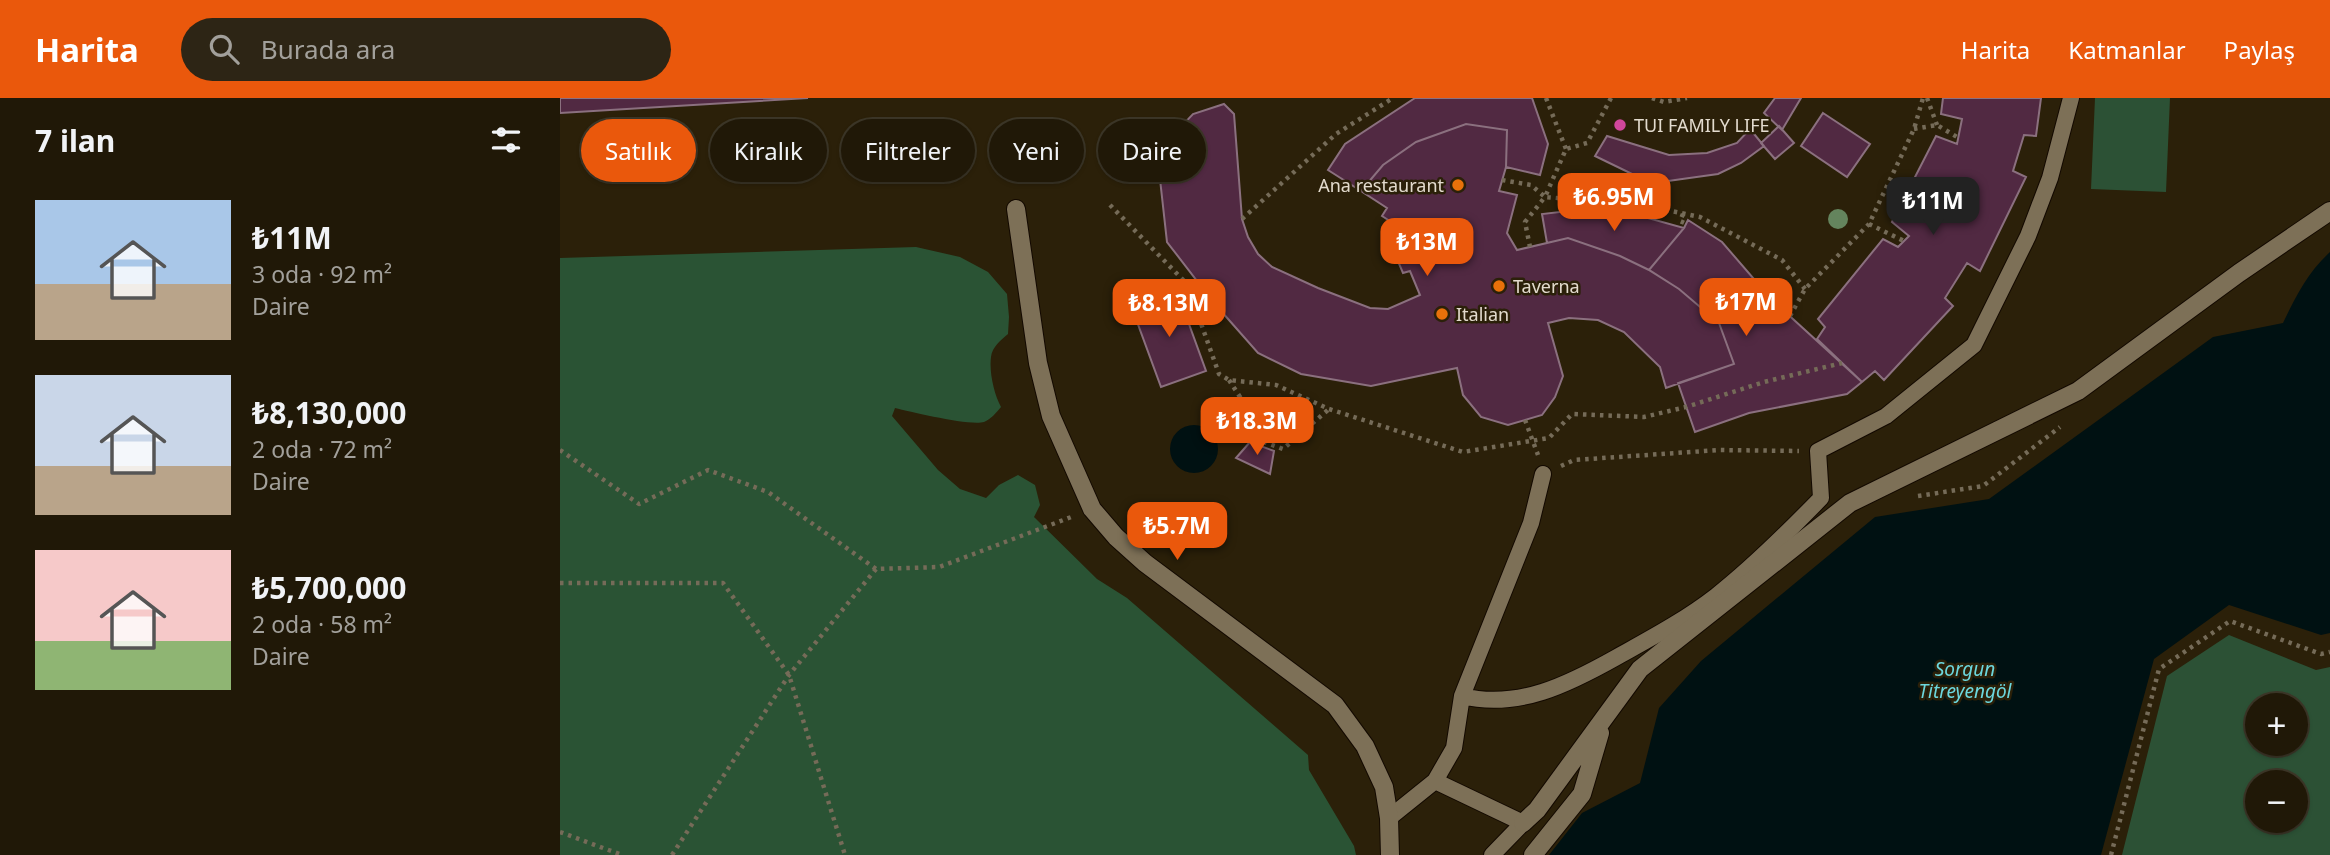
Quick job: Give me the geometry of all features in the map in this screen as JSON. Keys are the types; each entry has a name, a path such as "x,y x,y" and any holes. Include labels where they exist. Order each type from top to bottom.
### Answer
{"street":[{"path":"1016,209 1038,363 1051,416 1092,509 1116,537 1145,563 1335,705 1365,746 1384,787 1389,818 1390,855"},
{"path":"1522,823 1537,810 1640,669 1850,503 2078,391 2239,273 2330,211"},
{"path":"1533,855 1583,794 1605,717"}],"lane":[{"path":"1462,696 1480,700 1519,699 1576,681 1675,625 1753,565 1821,498 1818,451 1885,416 1974,345 2037,213 2050,178 2071,98"},
{"path":"1389,818 1434,781 1454,748 1462,696 1531,523 1543,474"},
{"path":"1434,781 1522,823 1492,855"}],"path":[{"path":"1242,219 1336,134 1393,98"},
{"path":"1530,247 1525,222 1545,197 1566,149 1546,98"},
{"path":"1566,149 1587,143 1611,98"},
{"path":"1652,98 1664,102 1687,98"},
{"path":"1925,98 1937,125 1957,137"},
{"path":"1790,316 1805,289 1869,224 1914,129 1925,98"},
{"path":"1914,129 1937,125"},
{"path":"1502,180 1531,185 1545,197 1643,205 1700,217 1782,260 1805,289"},
{"path":"1110,205 1187,284 1219,374 1229,380 1276,384 1329,409 1463,452 1549,438 1572,414 1644,416 1686,407 1764,382 1842,363"},
{"path":"1683,214 1679,221 1686,224"},
{"path":"1869,224 1904,241"},
{"path":"1229,380 1240,397 1248,436 1283,449 1329,409"},
{"path":"1908,498 1983,486 2070,419"},
{"path":"1525,420 1543,474 1574,460 1719,450 1818,451"},
{"path":"560,450 639,504 708,470 768,492 876,569 939,567 1092,509"},
{"path":"672,855 789,675 876,569"},
{"path":"560,583 723,583 789,675 845,855"},
{"path":"2111,855 2159,669 2230,621 2321,654 2330,652"},
{"path":"560,832 622,855"}],"green space":[{"path":"2095,98 2170,98 2166,192 2091,189"},
{"path":"916,247 960,257 988,272 1007,294 1008,334 995,347 991,363 993,383 1001,407 989,419 977,423 895,408 892,416 938,470 960,489 986,498 999,485 1018,475 1035,485 1040,505 1034,517 1097,579 1127,598 1308,755 1309,770 1354,846 1356,855 560,855 560,258"},
{"path":"2229,635 2316,670 2330,667 2330,855 2122,855 2167,676"}],"water":[{"name":"Sorgun Titreyengöl","path":"2330,252 2330,633 2321,635 2229,605 2154,659 2101,855 1549,855 1582,813 1640,783 1659,708 1701,661 1875,517 1989,499 2213,337 2283,323 2309,276"},
{"path":"1194,425 1211,432 1218,449 1211,466 1194,473 1177,466 1170,449 1177,432"}],"building":[{"path":"560,98 808,98 560,113"},
{"path":"1415,98 1532,98 1548,144 1540,175 1506,167 1507,130 1466,124 1416,142 1383,165 1361,191 1328,170 1345,144"},
{"path":"1775,98 1801,98 1782,130 1764,113"},
{"path":"1943,98 2041,98 2036,136 2024,135 2013,171 2026,177 1980,271 1967,263 1945,298 1953,306 1884,380 1875,371 1862,382 1817,339 1825,327 1818,319 1883,239 1898,247 1909,236 1892,222 1936,136 1957,144 1962,119 1941,114"},
{"path":"1224,104 1234,114 1242,219 1258,254 1272,267 1318,288 1370,308 1388,309 1420,295 1410,271 1403,273 1388,238 1396,225 1382,216 1387,208 1361,191 1383,165 1416,142 1466,124 1507,130 1506,167 1499,191 1517,195 1507,233 1517,250 1568,238 1620,256 1649,270 1679,289 1719,323 1734,364 1666,388 1660,367 1624,332 1598,320 1569,318 1548,323 1563,376 1555,397 1542,415 1508,425 1481,417 1463,395 1457,368 1371,386 1301,374 1258,353 1214,303 1167,242 1160,182 1206,182 1206,119 1188,119 1193,114"},
{"path":"1823,113 1870,144 1847,177 1801,146"},
{"path":"1779,126 1794,143 1775,159 1761,143"},
{"path":"1750,129 1764,146 1741,163 1718,174 1668,181 1632,174 1595,156 1607,136 1669,155 1707,153 1737,143"},
{"path":"1586,209 1630,213 1684,228 1649,270 1620,256 1568,238 1547,243 1542,214"},
{"path":"1688,220 1722,242 1772,300 1862,382 1847,394 1749,413 1695,432 1678,383 1734,364 1719,323 1679,289 1649,270"},
{"path":"1177,291 1206,371 1161,387 1132,308"},
{"path":"1250,442 1274,451 1270,474 1236,458"}],"place":[{"name":"TUI FAMILY LIFE","path":"1620,125"},
{"name":"Ana restaurant","path":"1458,185"},
{"name":"Taverna","path":"1499,286"},
{"name":"Italian","path":"1442,314"}]}
